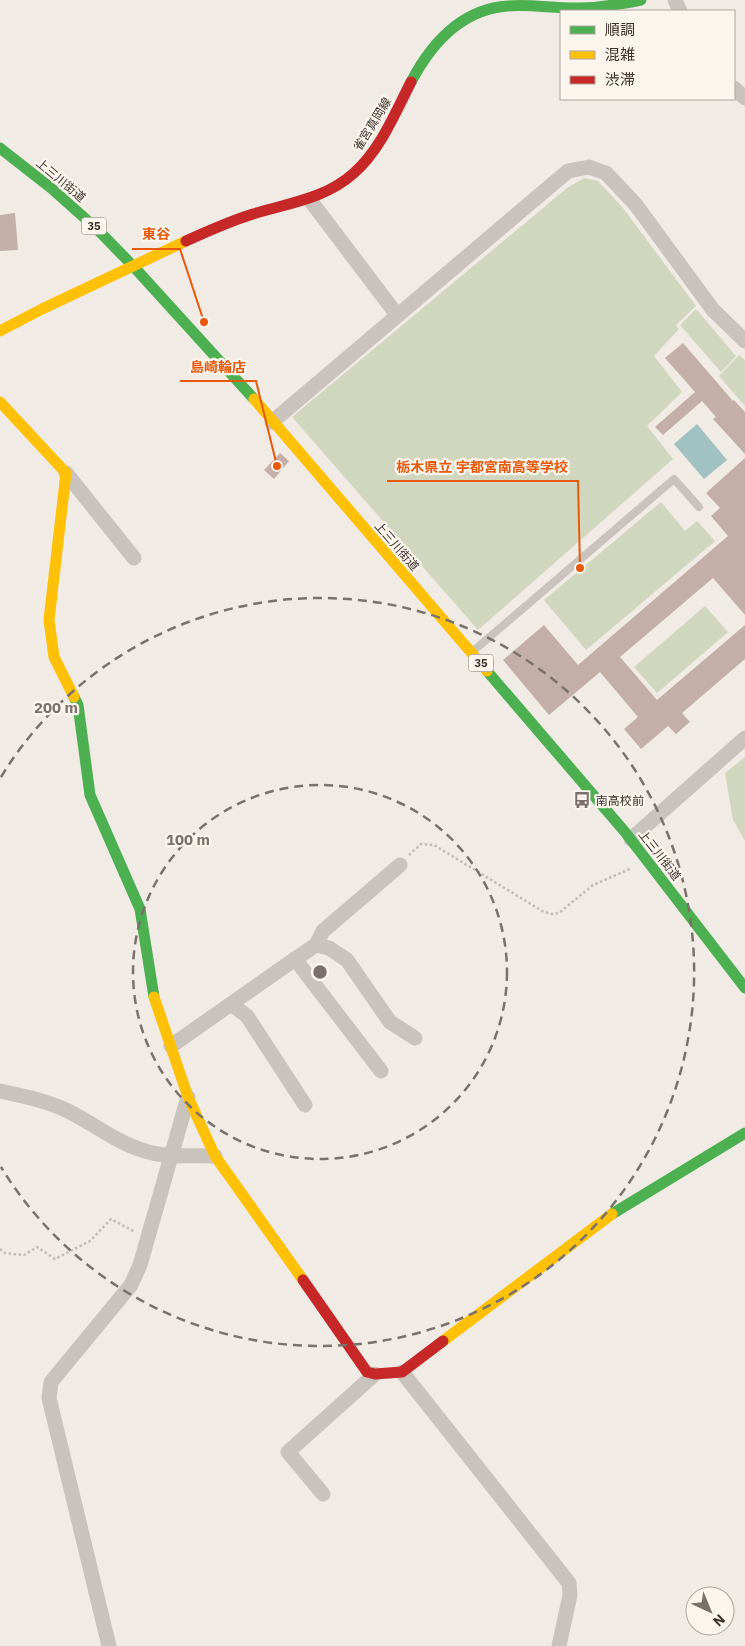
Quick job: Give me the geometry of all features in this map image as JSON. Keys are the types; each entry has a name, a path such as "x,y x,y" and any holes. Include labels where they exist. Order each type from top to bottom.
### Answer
{"main road":[{"name":"雀宮真岡線","path":"0,331 173,247 224,225 271,209 310,200 331,190 350,176 364,162 389,127 417,69 441,36 475,14 496,7 527,5 579,8 641,0"},
{"name":"上三川街道","path":"0,148 72,206 134,267 225,366 631,839 745,988"},
{"path":"0,402 66,473 49,620 54,657 78,705 90,795 140,909 152,991 188,1097 215,1156 367,1372 375,1374 402,1372 609,1216 745,1133"}],"street":[{"path":"735,89 745,98"},
{"path":"272,422 568,171 589,167 606,173 636,205 713,310 745,341"},
{"path":"310,200 397,315"},
{"path":"66,473 134,558"},
{"path":"631,839 745,738"},
{"path":"171,1046 316,945 323,931 400,865"},
{"path":"316,945 329,948 347,960 390,1022 415,1038"},
{"path":"295,960 381,1072"},
{"path":"232,1004 247,1016 305,1105"},
{"path":"0,1091 37,1099 69,1112 124,1143 147,1152 171,1155 215,1156"},
{"path":"109,1646 49,1398 51,1382 131,1285 140,1265 148,1239 188,1097"},
{"path":"402,1372 569,1583 570,1595 559,1646"},
{"path":"323,1494 288,1452 375,1374"}],"lane":[{"path":"472,652 674,479 699,508"}],"path":[{"path":"400,865 421,844 434,845 544,912 552,914 559,913 593,885 628,870 646,858"},
{"path":"0,1249 5,1253 24,1255 37,1247 55,1259 90,1241 111,1219 148,1239"}],"green space":[{"path":"584,178 598,181 623,208 696,306 676,325 679,329 654,356 682,392 647,426 673,459 478,630 292,417 567,188"},
{"path":"696,309 736,356 721,372 680,325"},
{"path":"739,355 745,360 745,406 719,376"},
{"path":"661,502 685,531 697,521 715,541 586,650 544,600"},
{"path":"705,606 728,632 657,693 634,667"},
{"path":"745,757 745,841 733,820 725,773"}],"water":[{"path":"697,424 727,460 704,479 674,444"}],"building":[{"path":"15,213 18,250 0,251 0,215"},
{"path":"683,343 733,401 745,412 745,454 713,419 716,417 702,401 663,435 655,427 695,392 665,358"},
{"path":"280,453 289,461 274,479 264,470"},
{"path":"745,458 745,615 713,578 620,657 657,700 745,625 745,659 682,713 690,722 676,734 668,726 641,749 624,729 638,717 600,672 549,715 503,660 544,625 578,665 728,536 711,516 720,508 706,493"}],"traffic: fast":[{"path":"411,82 438,42 462,21 476,14 508,6 588,8 641,0"},
{"path":"0,148 51,188 97,229 254,399"},
{"path":"487,671 625,832 745,988"},
{"path":"74,697 78,705 90,795 140,909 154,997"},
{"path":"612,1214 745,1133"}],"traffic: slow":[{"path":"0,331 42,309 186,241"},
{"path":"254,399 487,671"},
{"path":"0,402 66,473 49,620 54,657 74,697"},
{"path":"154,997 188,1097 215,1156 303,1280"},
{"path":"443,1341 612,1214"}],"traffic: jam":[{"path":"186,241 244,217 306,199 343,182 364,163 380,142 411,82"},
{"path":"303,1280 367,1372 375,1374 402,1372 443,1341"}],"place":[{"name":"東谷","path":"204,322"},
{"name":"島崎輪店","path":"277,466"},
{"name":"栃木県立 宇都宮南高等学校","path":"580,568"},
{"name":"南高校前","path":"582,800"}]}
